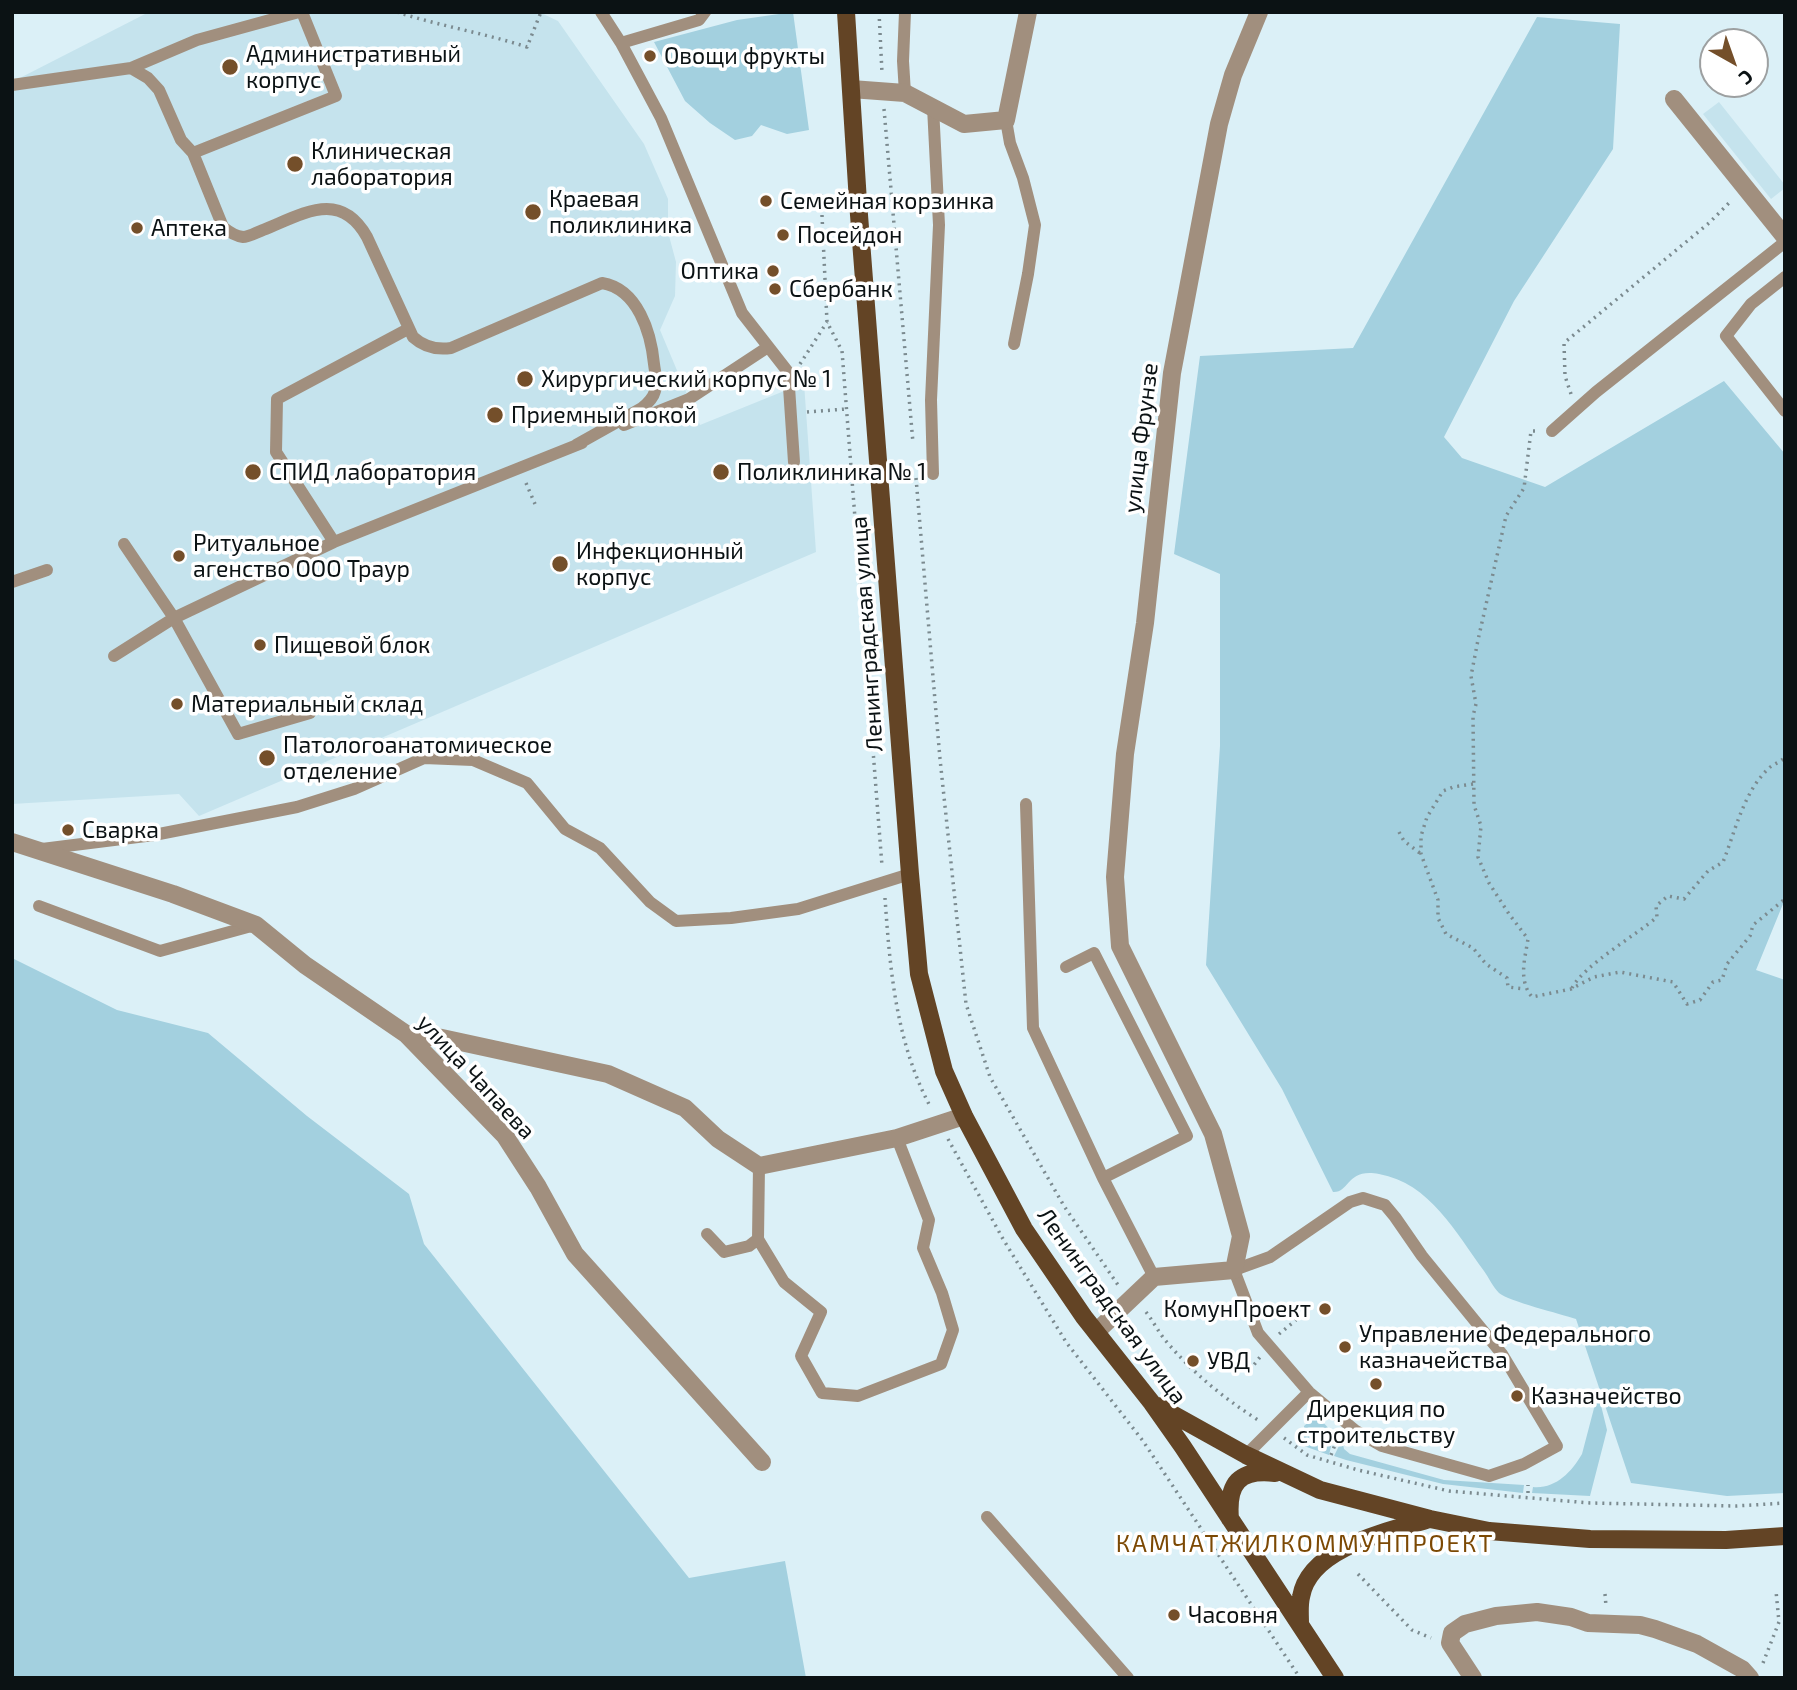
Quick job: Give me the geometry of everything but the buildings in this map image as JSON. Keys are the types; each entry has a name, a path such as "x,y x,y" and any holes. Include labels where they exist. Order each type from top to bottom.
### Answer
{"main road":[{"name":"Ленинградская улица","path":"846,12 919,974 944,1071 964,1116 1024,1229 1057,1279 1152,1403 1335,1678"},
{"path":"1152,1403 1246,1455 1320,1490 1430,1519 1489,1531 1590,1539 1726,1540 1785,1536"},
{"path":"1230,1519 1231,1493 1244,1475 1262,1471 1284,1474"},
{"path":"1300,1624 1301,1596 1307,1581 1317,1568 1351,1544 1430,1519"}],"street":[{"path":"851,89 905,93 964,124 1006,120 1028,12"},
{"name":"улица Фрунзе","path":"1234,1270 1241,1236 1213,1134 1120,946 1115,877 1125,754 1145,622 1172,373 1219,124 1233,75 1259,12"},
{"path":"1674,99 1785,240"},
{"name":"улица Чапаева","path":"12,842 173,894 256,925 305,965 406,1034 505,1136 538,1187 575,1254 762,1462"},
{"path":"406,1034 442,1038 608,1074 685,1108 718,1139 759,1166 897,1138 964,1116"},
{"path":"1096,1332 1154,1277 1234,1270"},
{"path":"1474,1678 1452,1647 1450,1636 1465,1624 1496,1616 1537,1612 1571,1617 1588,1623 1640,1625 1655,1629 1697,1644 1742,1670 1755,1674"}],"lane":[{"path":"12,85 131,68 197,40 301,12 336,96 193,153"},
{"path":"601,12 621,43 661,118 742,313 788,372 794,462"},
{"path":"621,43 699,20 705,12"},
{"path":"905,12 905,93"},
{"path":"131,68 148,78 159,90 181,140 193,153 223,228 244,237 309,212 332,208 348,214 359,224 367,237 408,329 421,344 451,348 602,283 620,289 631,299 644,322 653,354 656,390 642,408 576,445"},
{"path":"933,107 939,225 931,400 933,474"},
{"path":"1006,120 1010,144 1023,178 1035,225 1014,344"},
{"path":"1552,431 1785,240"},
{"path":"1785,277 1751,304 1726,336 1785,411"},
{"path":"334,542 276,452 277,399 408,329"},
{"path":"114,656 174,618 334,542 689,399 768,347"},
{"path":"124,544 174,618 238,734 310,713"},
{"path":"12,582 47,570"},
{"path":"34,850 154,835 297,807 354,789 424,758 473,760 527,783 565,830 600,848 650,902 676,921 731,918 798,909 910,874"},
{"path":"1026,804 1033,1028 1103,1178 1154,1277"},
{"path":"39,906 160,951 256,925"},
{"path":"1066,967 1094,953 1187,1136 1103,1178"},
{"path":"759,1166 758,1239 784,1282 821,1312 802,1356 822,1393 858,1396 941,1364 953,1330 942,1293 923,1248 929,1220 897,1138"},
{"path":"1363,1198 1385,1205 1422,1256 1502,1354 1557,1446 1524,1464 1489,1476 1381,1447 1356,1431 1309,1392 1258,1333 1234,1270 1270,1257 1350,1202 1363,1198"},
{"path":"707,1234 724,1252 749,1246 758,1239"},
{"path":"1246,1455 1309,1392"},
{"path":"987,1517 1128,1678"}],"path":[{"path":"397,12 527,47 541,12"},
{"path":"879,12 882,92 914,455"},
{"path":"1577,409 1565,376 1564,342 1709,223 1745,188"},
{"path":"821,194 827,322 842,351 895,1002 911,1061 928,1101 1003,1239 1066,1342 1143,1441 1300,1678"},
{"path":"799,364 827,322"},
{"path":"791,412 846,410"},
{"path":"1552,431 1531,431 1524,488 1506,516 1471,676 1476,704 1473,716 1474,805 1481,827 1478,856 1489,883 1528,939 1523,968 1525,989 1532,997 1571,989 1594,976 1620,972 1673,982 1687,1004 1700,1000 1713,982 1722,979 1727,964 1750,936 1753,925 1785,899"},
{"path":"915,468 946,816"},
{"path":"526,484 535,505"},
{"path":"1571,989 1578,976 1657,917 1656,906 1668,896 1684,899 1708,871 1723,862 1745,803 1768,769 1785,757"},
{"path":"1473,784 1453,786 1443,791 1427,817 1421,836 1421,854 1438,900 1438,918 1446,934 1473,948 1486,964 1507,978 1508,987 1525,989"},
{"path":"1399,832 1404,841 1421,854"},
{"path":"1274,1337 1296,1320"},
{"path":"1251,1370 1261,1355"},
{"path":"1331,1455 1338,1437"},
{"path":"1528,1485 1528,1493"},
{"path":"1358,1574 1412,1630 1452,1647"},
{"path":"1755,1674 1779,1622 1776,1591"}],"shaded area":[{"path":"149,12 539,12 558,21 644,144 668,199 668,232 676,262 675,296 660,330 700,425 804,383 816,552 199,816 179,794 12,804 12,82"},
{"path":"793,12 809,130 787,134 761,125 752,136 735,140 685,101 654,42 737,20"},
{"path":"1537,17 1620,24 1613,149 1514,301 1444,437 1462,458 1545,487 1724,381 1785,454 1785,899 1756,970 1785,980 1785,1493 1727,1496 1631,1483 1576,1319 1499,1293 1440,1212 1413,1188 1397,1179 1379,1174 1360,1174 1343,1189 1333,1192 1282,1089 1206,965 1220,746 1220,574 1174,554 1200,356 1353,348"},
{"path":"1719,102 1785,185 1785,188 1771,199 1703,114"},
{"path":"12,958 117,1010 208,1033 307,1116 409,1194 424,1244 689,1578 785,1561 806,1678 12,1678"},
{"path":"1598,1393 1607,1430 1590,1496 1532,1493 1533,1487 1548,1485 1562,1478 1578,1461"},
{"path":"1319,1418 1334,1434 1329,1455 1304,1446 1304,1426"},
{"path":"1342,1440 1344,1449 1350,1454 1444,1480 1524,1485 1523,1493 1443,1484 1346,1460 1334,1456"}],"place":[{"name":"Овощи фрукты","path":"650,56"},
{"name":"Административный корпус","path":"230,67"},
{"name":"Клиническая лаборатория","path":"295,164"},
{"name":"Семейная корзинка","path":"766,201"},
{"name":"Краевая поликлиника","path":"533,212"},
{"name":"Аптека","path":"137,228"},
{"name":"Посейдон","path":"783,235"},
{"name":"Оптика","path":"773,271"},
{"name":"Сбербанк","path":"775,289"},
{"name":"Хирургический корпус № 1","path":"525,379"},
{"name":"Приемный покой","path":"495,415"},
{"name":"СПИД лаборатория","path":"253,472"},
{"name":"Поликлиника № 1","path":"721,472"},
{"name":"Ритуальное агенство ООО Траур","path":"179,556"},
{"name":"Инфекционный корпус","path":"560,564"},
{"name":"Пищевой блок","path":"260,645"},
{"name":"Материальный склад","path":"177,704"},
{"name":"Патологоанатомическое отделение","path":"267,758"},
{"name":"Сварка","path":"68,830"},
{"name":"КомунПроект","path":"1325,1309"},
{"name":"Управление Федерального казначейства","path":"1345,1347"},
{"name":"УВД","path":"1193,1361"},
{"name":"Дирекция по строительству","path":"1376,1384"},
{"name":"Казначейство","path":"1517,1396"},
{"name":"Часовня","path":"1174,1615"}],"district":[{"name":"КАМЧАТЖИЛКОММУНПРОЕКТ","path":"1305,1544"}]}
